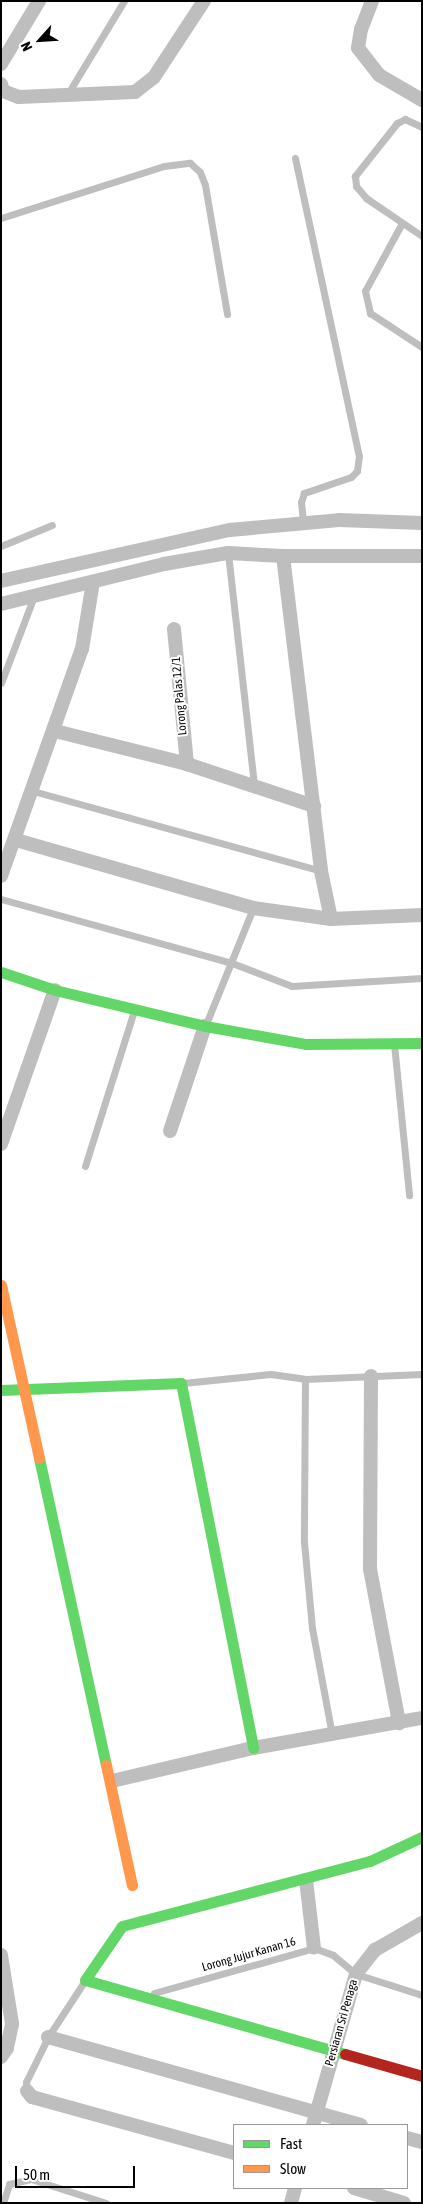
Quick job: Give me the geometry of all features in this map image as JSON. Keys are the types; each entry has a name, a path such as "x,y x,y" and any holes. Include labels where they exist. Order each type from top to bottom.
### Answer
{"street":[{"path":"1,64 38,1"},
{"path":"1,84 3,91 19,97 135,92 154,77 204,1"},
{"path":"372,1 361,29 358,48 380,75 420,96"},
{"path":"1,581 230,530 303,522 422,523"},
{"path":"1,604 228,552 283,556 422,556"},
{"path":"283,556 322,871 331,919"},
{"path":"1,876 16,840 82,649 93,582"},
{"name":"Lorong Palas 12/1","path":"174,629 186,764"},
{"path":"55,730 186,764 314,806"},
{"path":"16,840 253,908 331,919 422,915"},
{"path":"1,972 54,990 205,1026 306,1044 422,1043"},
{"path":"2,1142 54,990"},
{"path":"170,1131 205,1026"},
{"path":"1,1285 112,1781 132,1885"},
{"path":"371,1376 370,1569 399,1723"},
{"path":"1,1390 181,1383 254,1748"},
{"path":"112,1781 254,1748 422,1718"},
{"path":"422,1837 370,1861 306,1880 122,1926 86,1980 422,2076"},
{"path":"306,1880 314,1948"},
{"name":"Persiaran Sri Penaga","path":"314,2119 356,1974 375,1950 422,1923"},
{"path":"1,2058 7,2048 12,2024 2,1958"},
{"path":"48,2037 314,2119 353,2124"},
{"path":"27,2091 32,2097 233,2154"},
{"path":"408,2138 422,2142"},
{"path":"291,2203 295,2189"},
{"path":"357,2189 404,2203"}],"lane":[{"path":"67,95 124,1"},
{"path":"422,127 405,120 397,123 355,176 356,186 366,198 422,236"},
{"path":"295,158 359,456 357,471 350,477 304,493 301,502 303,522"},
{"path":"1,218 164,166 190,163 200,172 204,185 227,314"},
{"path":"402,223 365,291 370,313 422,347"},
{"path":"1,546 52,525"},
{"path":"228,552 254,786"},
{"path":"1,683 34,596"},
{"path":"33,792 322,871"},
{"path":"1,899 232,963 292,986 422,978"},
{"path":"205,1026 253,908"},
{"path":"85,1166 134,1009"},
{"path":"394,1043 409,1195"},
{"path":"181,1383 271,1374 304,1379 422,1374"},
{"path":"304,1379 304,1542 312,1628 332,1735"},
{"name":"Lorong Jujur Kanan 16","path":"143,1996 314,1948 333,1955 356,1974"},
{"path":"356,1974 422,1995"},
{"path":"27,2091 26,2082 48,2037 86,1980"},
{"path":"3,2203 9,2184 30,2179 106,2203"}],"traffic: fast":[{"path":"1,972 55,990 205,1026 306,1044 422,1043"},
{"path":"1,1390 181,1383 253,1748"},
{"path":"39,1458 106,1765"},
{"path":"345,2054 85,1980 122,1926 370,1861 422,1837"}],"traffic: slow":[{"path":"1,1285 39,1458"},
{"path":"106,1765 132,1885"}],"traffic: jam":[{"path":"345,2054 422,2076"}]}
